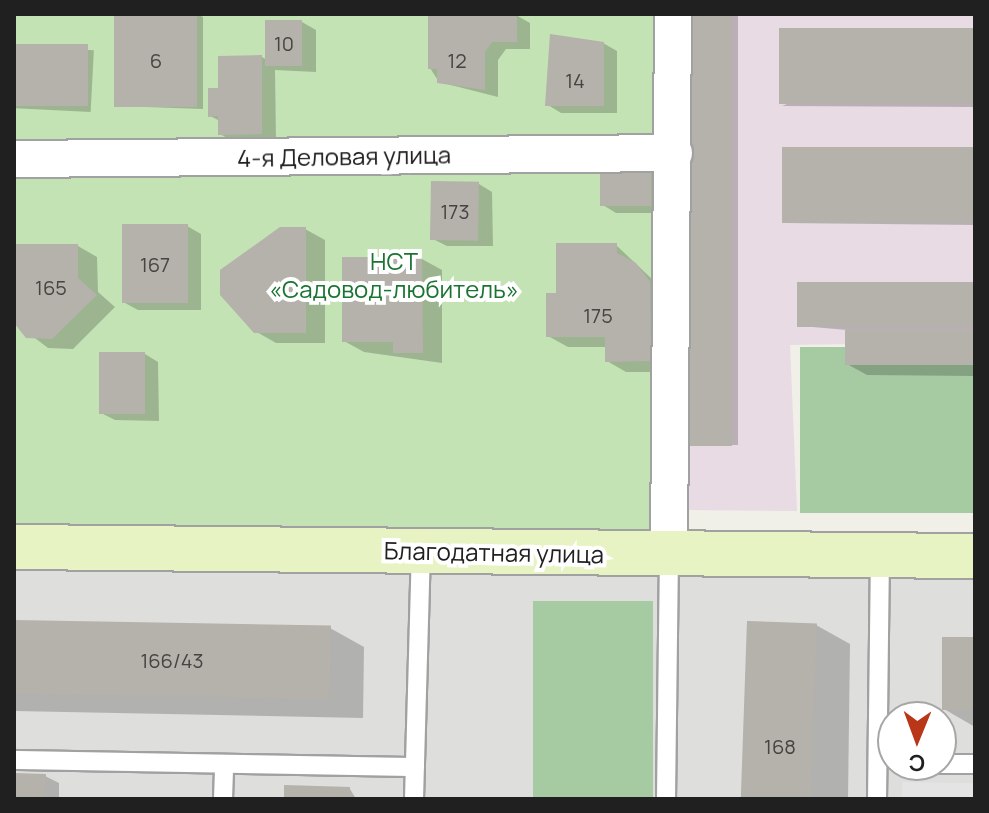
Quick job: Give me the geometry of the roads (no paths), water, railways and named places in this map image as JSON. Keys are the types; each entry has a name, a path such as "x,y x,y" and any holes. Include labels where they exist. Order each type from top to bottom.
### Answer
{"street":[{"path":"669,554 673,14"},
{"name":"4-я Деловая улица","path":"14,159 674,153"},
{"name":"Благодатная улица","path":"14,547 975,556"}],"lane":[{"path":"414,799 421,552"},
{"path":"666,799 669,554"},
{"path":"880,556 884,701"},
{"path":"14,760 415,767"},
{"path":"223,799 224,764"}],"park label":[{"name":"НСТ «Садовод-любитель»","path":"394,275"}]}
